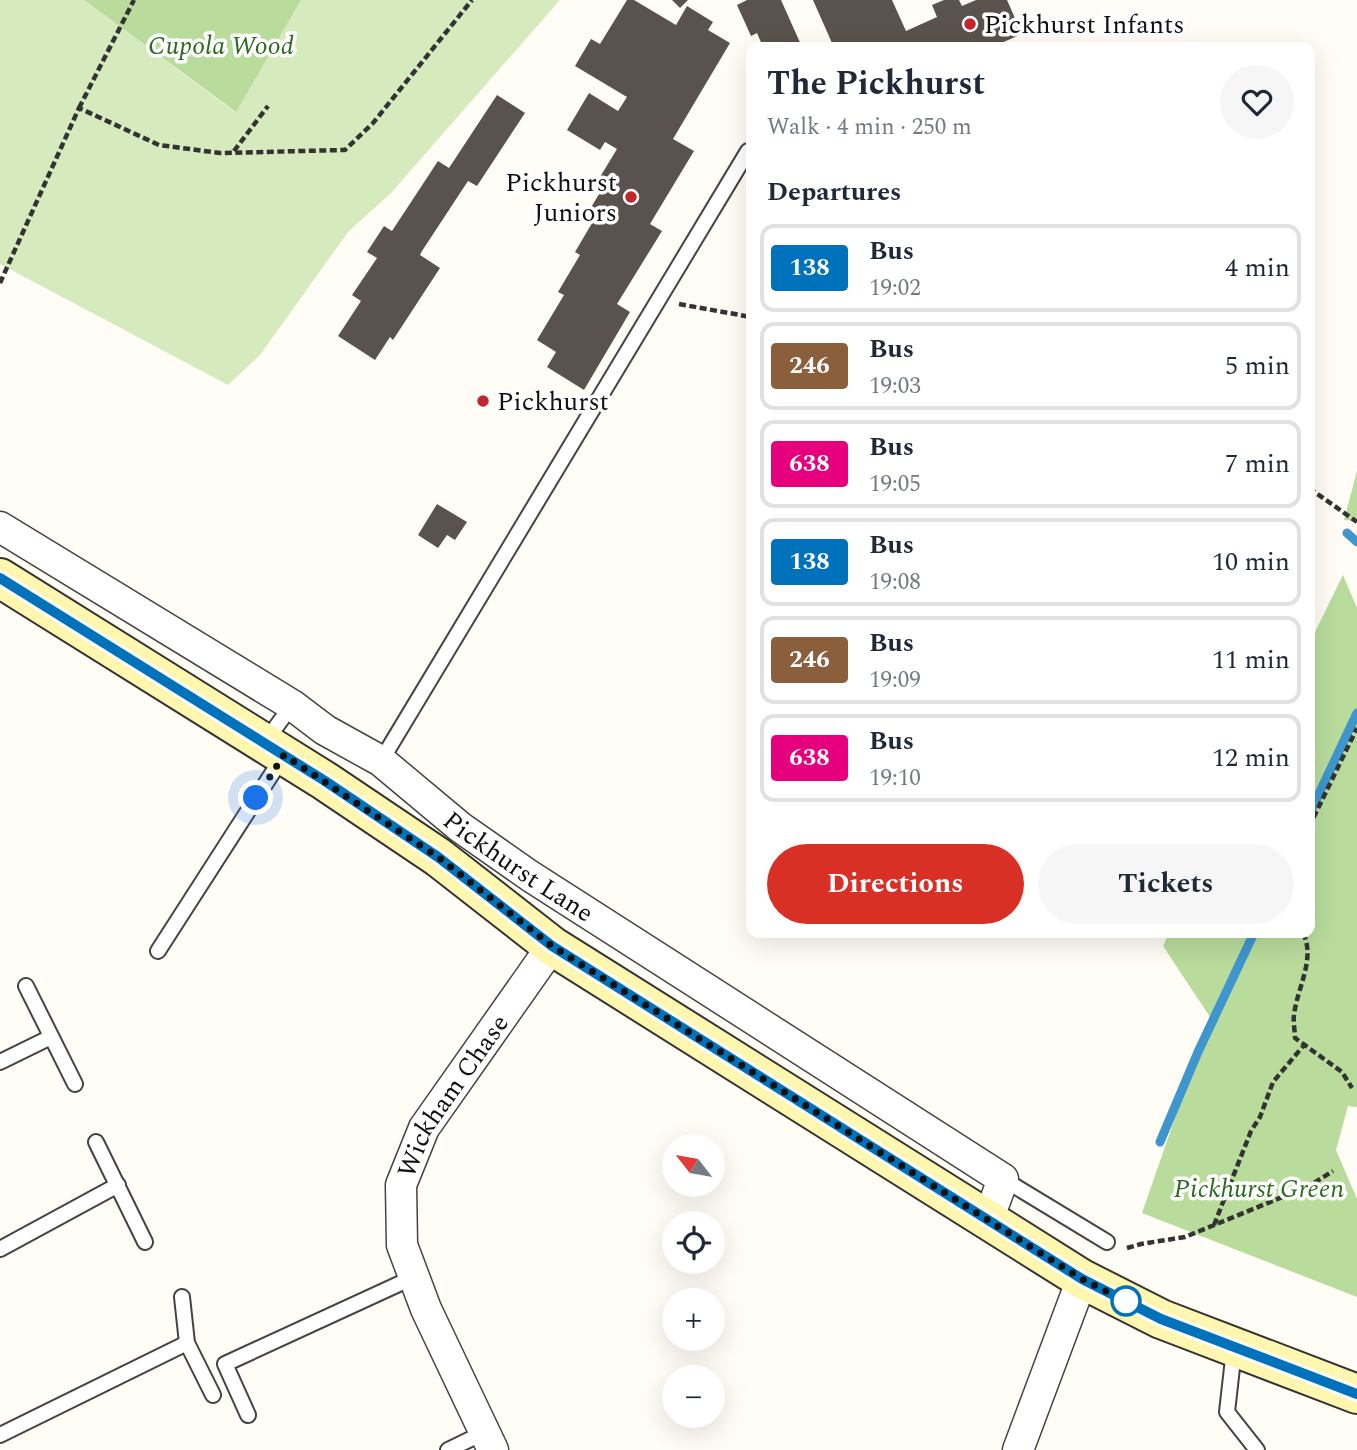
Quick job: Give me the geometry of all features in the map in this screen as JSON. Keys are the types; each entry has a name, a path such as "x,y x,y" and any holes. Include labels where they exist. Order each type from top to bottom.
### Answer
{"main road":[{"name":"Pickhurst Lane","path":"0,578 274,749 449,842 552,946 1082,1279 1161,1319 1357,1394"}],"street":[{"name":"Pickhurst Lane","path":"0,527 292,705 326,730 382,761 449,842 530,876 1003,1179"},
{"name":"Wickham Chase","path":"489,1441 426,1309 402,1245 401,1185 424,1128 552,946"},
{"path":"988,1220 1003,1179"},
{"path":"1018,1450 1082,1279"}],"lane":[{"path":"382,761 746,154"},
{"path":"158,951 274,749 292,705"},
{"path":"26,986 75,1084"},
{"path":"0,1062 51,1037"},
{"path":"96,1142 145,1242"},
{"path":"1003,1179 1107,1242"},
{"path":"0,1249 117,1185"},
{"path":"248,1415 225,1364 414,1277"},
{"path":"182,1297 187,1343 213,1395"},
{"path":"0,1435 187,1343"},
{"path":"1234,1348 1227,1412 1257,1450"},
{"path":"448,1450 489,1441"}],"path":[{"path":"0,284 79,108 134,0"},
{"path":"79,108 159,145 233,152 345,150 373,123 471,0"},
{"path":"233,152 268,106"},
{"path":"658,300 746,316"},
{"path":"1315,492 1357,522"},
{"path":"1315,815 1357,728"},
{"path":"1306,938 1308,942 1306,964 1294,1016 1295,1038 1342,1072 1352,1088"},
{"path":"1214,1226 1273,1082 1304,1045"},
{"path":"1107,1242 1126,1249 1185,1237 1309,1186 1333,1171"}],"green space":[{"path":"0,0 84,0 235,112 301,0 560,0 391,193 348,232 260,355 228,385 0,264"},
{"name":"Cupola Wood","path":"84,0 301,0 236,112"},
{"path":"1357,471 1357,521 1344,520"},
{"name":"Pickhurst Green","path":"1343,575 1357,608 1357,1107 1348,1106 1336,1150 1357,1199 1357,1297 1142,1213 1210,1017 1163,946 1167,938 1315,938 1315,632"}],"building":[{"name":"Pickhurst Juniors","path":"627,0 634,0 676,25 687,6 713,22 708,30 730,43 673,139 694,151 650,224 662,231 617,304 630,312 584,390 547,367 556,352 537,340 564,295 558,292 580,255 575,252 595,218 587,214 607,181 600,177 617,149 605,142 600,150 567,130 589,93 618,111 627,97 575,66 591,39 600,44"},
{"path":"672,0 688,0 680,8"},
{"path":"747,0 781,0 800,42 761,42 757,33 751,36 737,5"},
{"name":"Pickhurst Infants","path":"813,0 892,0 906,31 937,17 932,5 944,0 959,0 962,6 976,0 1007,0 1022,34 1004,42 832,42"},
{"path":"497,95 525,113 477,186 468,181 422,251 420,255 440,268 393,340 390,337 375,360 338,336 361,301 352,295 377,258 367,252 384,226 392,231 438,161 449,168"},
{"path":"437,504 467,522 455,540 447,535 438,548 418,535"}],"waterway":[{"path":"1347,533 1357,542"},
{"path":"1315,802 1357,713"},
{"path":"1160,1142 1198,1052 1252,938"}],"bus line":[{"name":"138","path":"0,578 325,781 438,857 552,946 1082,1279 1161,1319 1357,1394"}],"place":[{"name":"Pickhurst Infants","path":"970,24"},
{"name":"Pickhurst Juniors","path":"631,197"},
{"name":"Pickhurst","path":"483,401"}],"route":[{"path":"256,798 284,755 438,857 552,946 1082,1279 1126,1301"}]}
